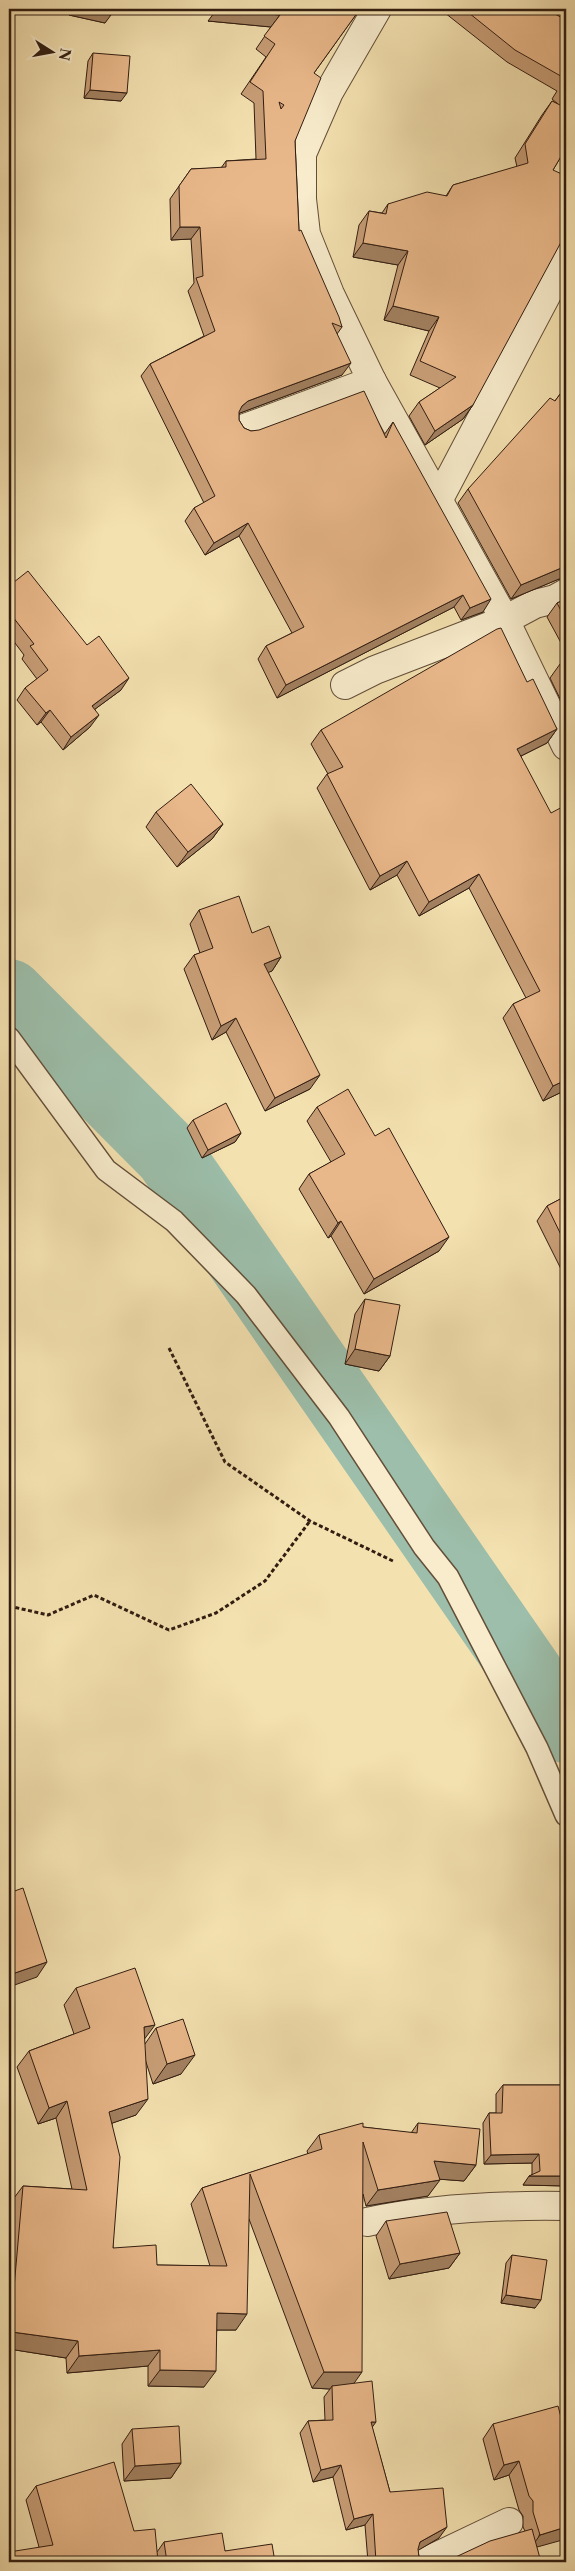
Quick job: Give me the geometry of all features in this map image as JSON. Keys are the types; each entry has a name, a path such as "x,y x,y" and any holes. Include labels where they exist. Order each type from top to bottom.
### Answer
{"street":[{"path":"376,9 329,92 302,154 306,234 330,294 372,381 505,620 566,746"},
{"path":"438,499 565,265"},
{"path":"245,428 372,381"},
{"path":"345,685 375,670 505,620 535,604 556,599 566,592"},
{"path":"367,2222 402,2214 512,2205 566,2206"},
{"path":"425,2562 509,2522"}],"lane":[{"path":"9,1038 106,1170 174,1221 246,1295 339,1417 424,1547 448,1577 537,1748 566,1815"}],"path":[{"path":"169,1348 225,1462 310,1521 397,1563"},
{"path":"9,1606 48,1615 94,1595 168,1630 216,1613 265,1581 310,1521"}],"building":[{"path":"83,9 112,9 111,15"},
{"path":"218,9 360,9 314,73 321,78 295,141 299,231 301,230 339,317 342,327 332,323 351,363 248,401 239,412 239,420 244,428 251,431 259,430 364,391 386,438 393,422 491,599 470,608 463,595 286,685 266,646 304,627 248,523 214,543 194,508 215,496 150,364 215,331 196,278 203,276 200,227 180,227 179,186 191,169 226,167 226,161 266,159 263,91 250,82 275,44 264,36 280,15"},
{"path":"464,9 546,9 566,20 566,79 515,50"},
{"path":"93,53 130,56 127,93 90,90"},
{"path":"566,79 566,91 561,86"},
{"path":"552,101 566,108 566,148 553,170 566,176 566,233 473,405 435,431 419,402 456,377 420,361 439,317 393,306 408,251 363,243 369,211 386,214 388,204 427,192 447,196 453,185 528,163 525,144"},
{"path":"566,386 566,566 521,585 468,489 550,398 555,401"},
{"path":"28,571 87,645 99,636 129,678 92,706 99,715 71,737 50,710 46,713 25,688 48,670 30,646 34,644 9,612 9,586"},
{"path":"566,599 566,620 557,603"},
{"path":"501,628 527,682 533,679 557,729 517,749 551,813 566,805 566,1080 553,1086 513,1004 540,991 479,874 429,902 407,861 380,876 327,774 343,767 321,730"},
{"path":"566,661 566,676 560,664"},
{"path":"191,784 223,824 188,852 156,812"},
{"path":"239,896 252,933 269,926 281,957 264,964 320,1075 275,1098 236,1018 221,1026 194,955 213,948 199,910"},
{"path":"348,1089 375,1136 389,1128 449,1237 374,1279 341,1221 338,1223 309,1174 345,1154 317,1107"},
{"path":"226,1103 241,1133 208,1150 193,1120"},
{"path":"566,1196 566,1245 547,1206"},
{"path":"365,1299 400,1305 390,1356 355,1349"},
{"path":"23,1888 47,1962 9,1975 9,1893"},
{"path":"135,1968 155,2025 144,2027 148,2099 109,2112 120,2157 113,2248 156,2245 157,2265 227,2266 202,2188 322,2149 319,2135 363,2123 363,2127 417,2133 418,2123 480,2129 476,2165 434,2161 440,2180 378,2190 363,2142 362,2372 324,2372 250,2174 247,2314 217,2313 216,2371 160,2370 160,2350 79,2356 78,2341 9,2332 9,2288 14,2288 23,2186 87,2190 67,2101 49,2108 29,2051 90,2028 76,1988"},
{"path":"183,2019 195,2055 167,2064 156,2028"},
{"path":"503,2085 566,2085 566,2176 529,2176 540,2171 539,2154 491,2155 489,2113 502,2113"},
{"path":"447,2212 460,2253 400,2264 386,2221"},
{"path":"512,2255 547,2260 541,2300 506,2295"},
{"path":"372,2381 376,2422 371,2422 390,2492 443,2488 447,2527 420,2542 418,2549 419,2557 423,2562 376,2562 373,2514 354,2519 341,2465 321,2470 308,2421 333,2420 332,2386"},
{"path":"558,2406 566,2436 566,2527 540,2535 533,2512 533,2501 529,2496 519,2461 504,2465 493,2424"},
{"path":"179,2426 181,2463 135,2466 132,2429"},
{"path":"114,2462 134,2531 155,2529 158,2562 9,2562 9,2552 53,2545 36,2486"},
{"path":"532,2529 541,2562 445,2562 490,2541"},
{"path":"222,2533 225,2551 272,2544 275,2562 167,2562 164,2542"}],"waterway":[{"path":"9,994 169,1155 566,1728"}]}
